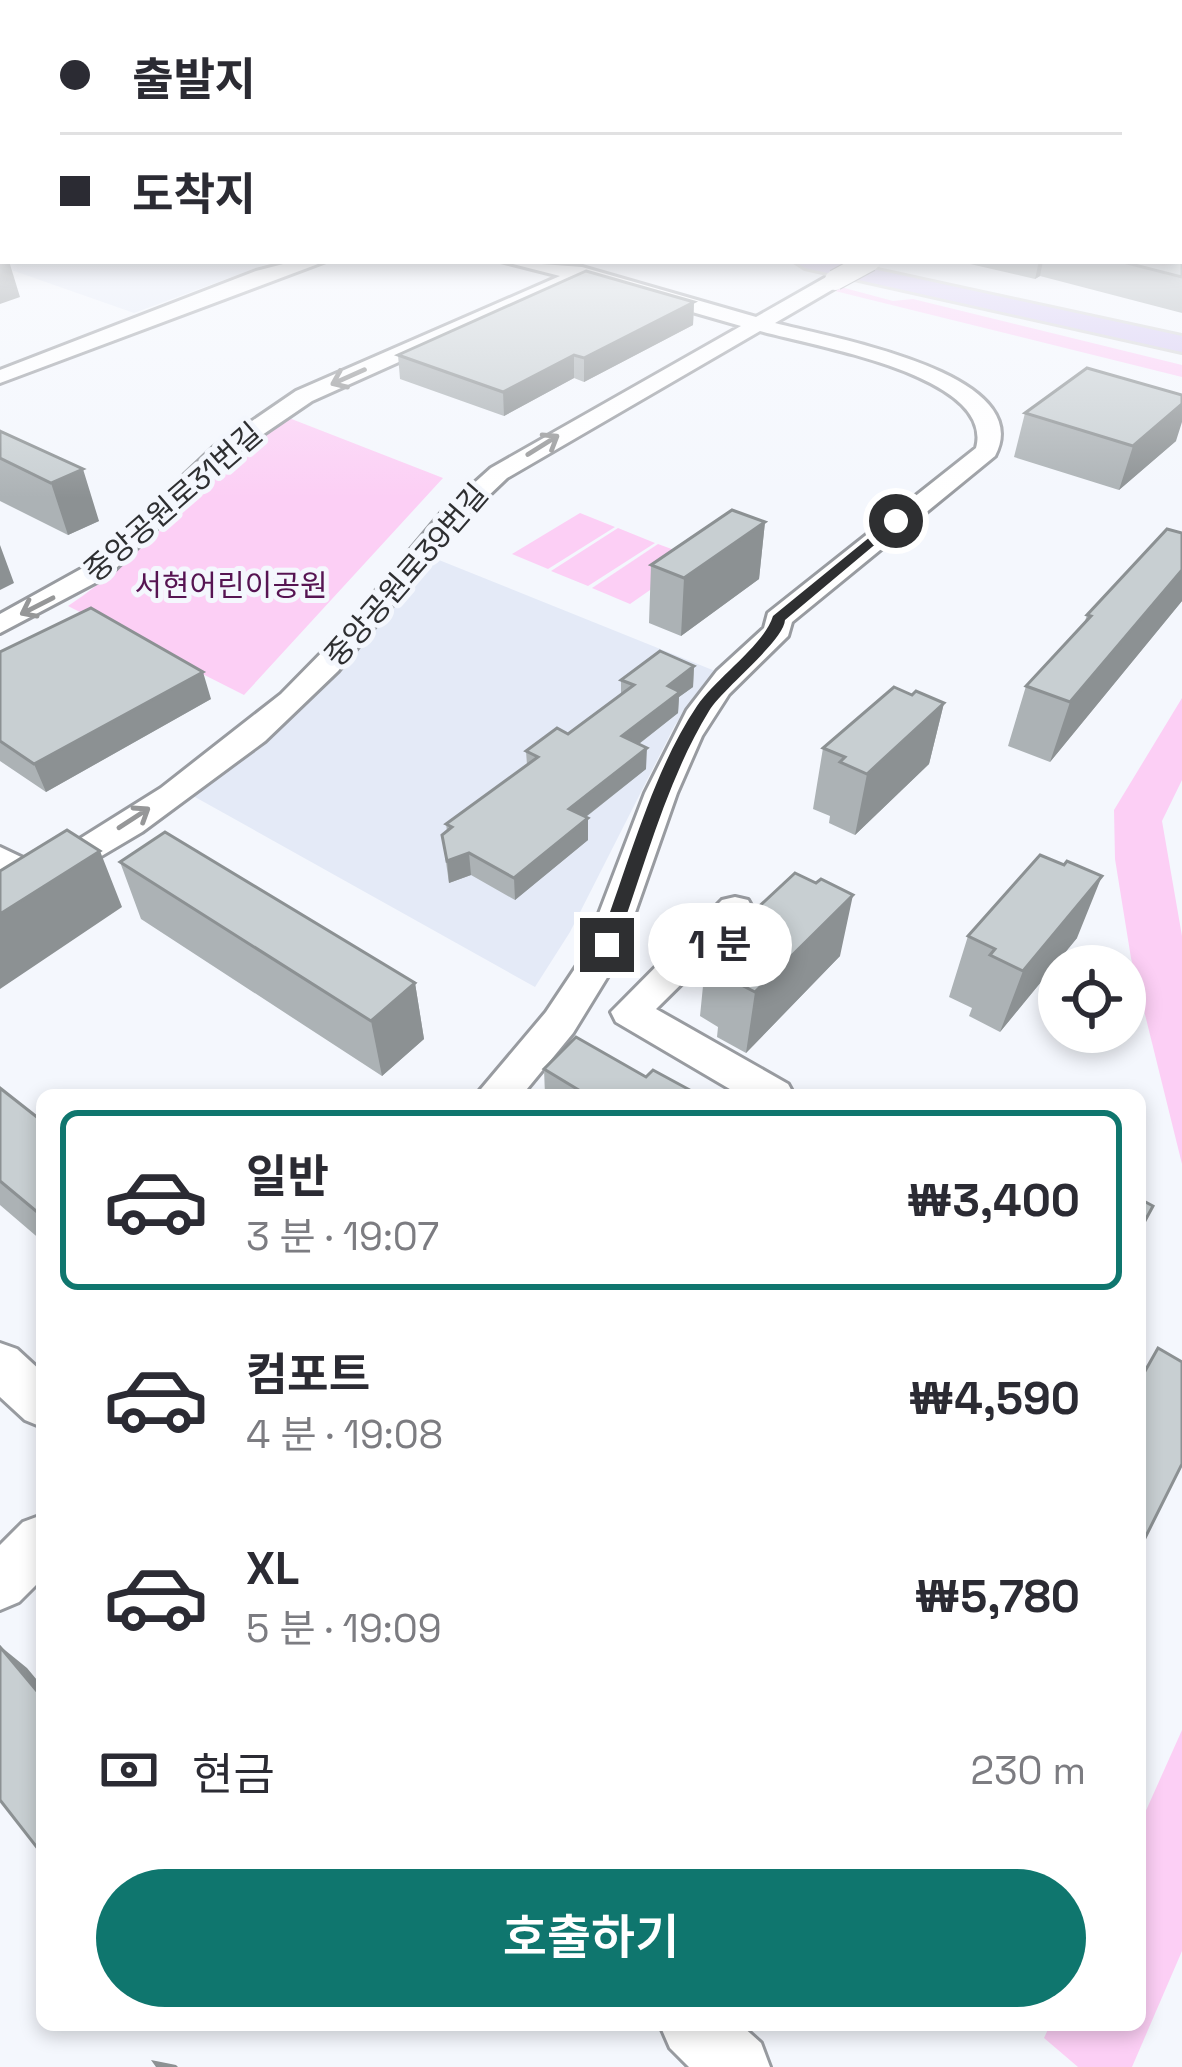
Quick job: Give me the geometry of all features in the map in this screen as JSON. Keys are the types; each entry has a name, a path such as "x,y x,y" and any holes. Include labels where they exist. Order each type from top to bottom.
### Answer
{"main road":[{"path":"1005,305 1182,359"},
{"path":"1014,305 1182,344"},
{"path":"1066,305 1182,329"}],"street":[{"path":"0,377 184,305"},
{"name":"중앙공원로31번길","path":"0,625 98,570 222,452 284,409 510,305"},
{"path":"503,1089 519,1075 607,945 674,766 703,708 743,661 778,630 778,619 987,451 992,441 988,415 946,380 698,305"},
{"name":"중앙공원로39번길","path":"0,904 239,748 328,665 467,498 499,472 790,305"},
{"path":"0,858 38,881"},
{"path":"735,909 630,1012 764,1089"},
{"path":"0,1365 36,1398"},
{"path":"0,1583 36,1546"},
{"path":"699,2031 737,2067"}],"shaded area":[{"path":"113,305 154,305 134,313"},
{"path":"424,554 715,671 675,725 570,932 535,987 186,792"}],"green space":[{"path":"893,305 939,305 1182,365 1182,377"},
{"name":"서현어린이공원","path":"289,418 443,478 244,695 68,606 125,562 232,463"},
{"path":"580,513 615,527 548,569 512,554"},
{"path":"618,528 655,543 588,586 551,571"},
{"path":"658,544 696,558 630,604 592,588"},
{"path":"1182,698 1182,780 1162,821 1182,936 1182,1164 1146,1019 1146,945 1129,945 1115,859 1114,810"},
{"path":"1182,1730 1182,1951 1132,2067 1078,2067 1044,2038 1047,2031 1146,2031 1146,1811"}],"building":[{"path":"509,305 687,305 584,358 574,355 503,392 398,355"},
{"path":"1087,368 1182,395 1182,404 1133,446 1025,413"},
{"path":"0,431 83,469 51,483 0,458"},
{"path":"732,510 765,522 684,578 651,565"},
{"path":"1167,529 1182,533 1182,570 1070,702 1026,686 1091,616 1087,615"},
{"path":"91,608 203,672 34,764 0,741 0,652"},
{"path":"660,651 694,666 668,686 680,692 622,736 647,748 569,809 588,818 514,878 469,853 447,861 442,835 452,827 446,824 538,757 526,751 557,728 568,734 634,685 621,680"},
{"path":"894,687 944,703 867,774 823,748"},
{"path":"67,830 100,851 0,914 0,871"},
{"path":"165,832 415,983 371,1021 120,862"},
{"path":"1040,855 1102,876 1045,945 1038,945 1038,953 1023,971 990,955 995,949 968,936"},
{"path":"795,873 816,883 821,879 853,895 755,992 724,976 731,969 706,956"},
{"path":"576,1037 646,1077 653,1070 688,1089 577,1089 544,1069"},
{"path":"0,1088 36,1116 36,1211 0,1181"},
{"path":"1158,1348 1182,1362 1182,1464 1146,1536 1146,1369"},
{"path":"0,1647 36,1690 36,1846 0,1800"}],"route":[{"path":"607,945 674,766 703,708 743,661 778,630 778,619 896,521"}]}
